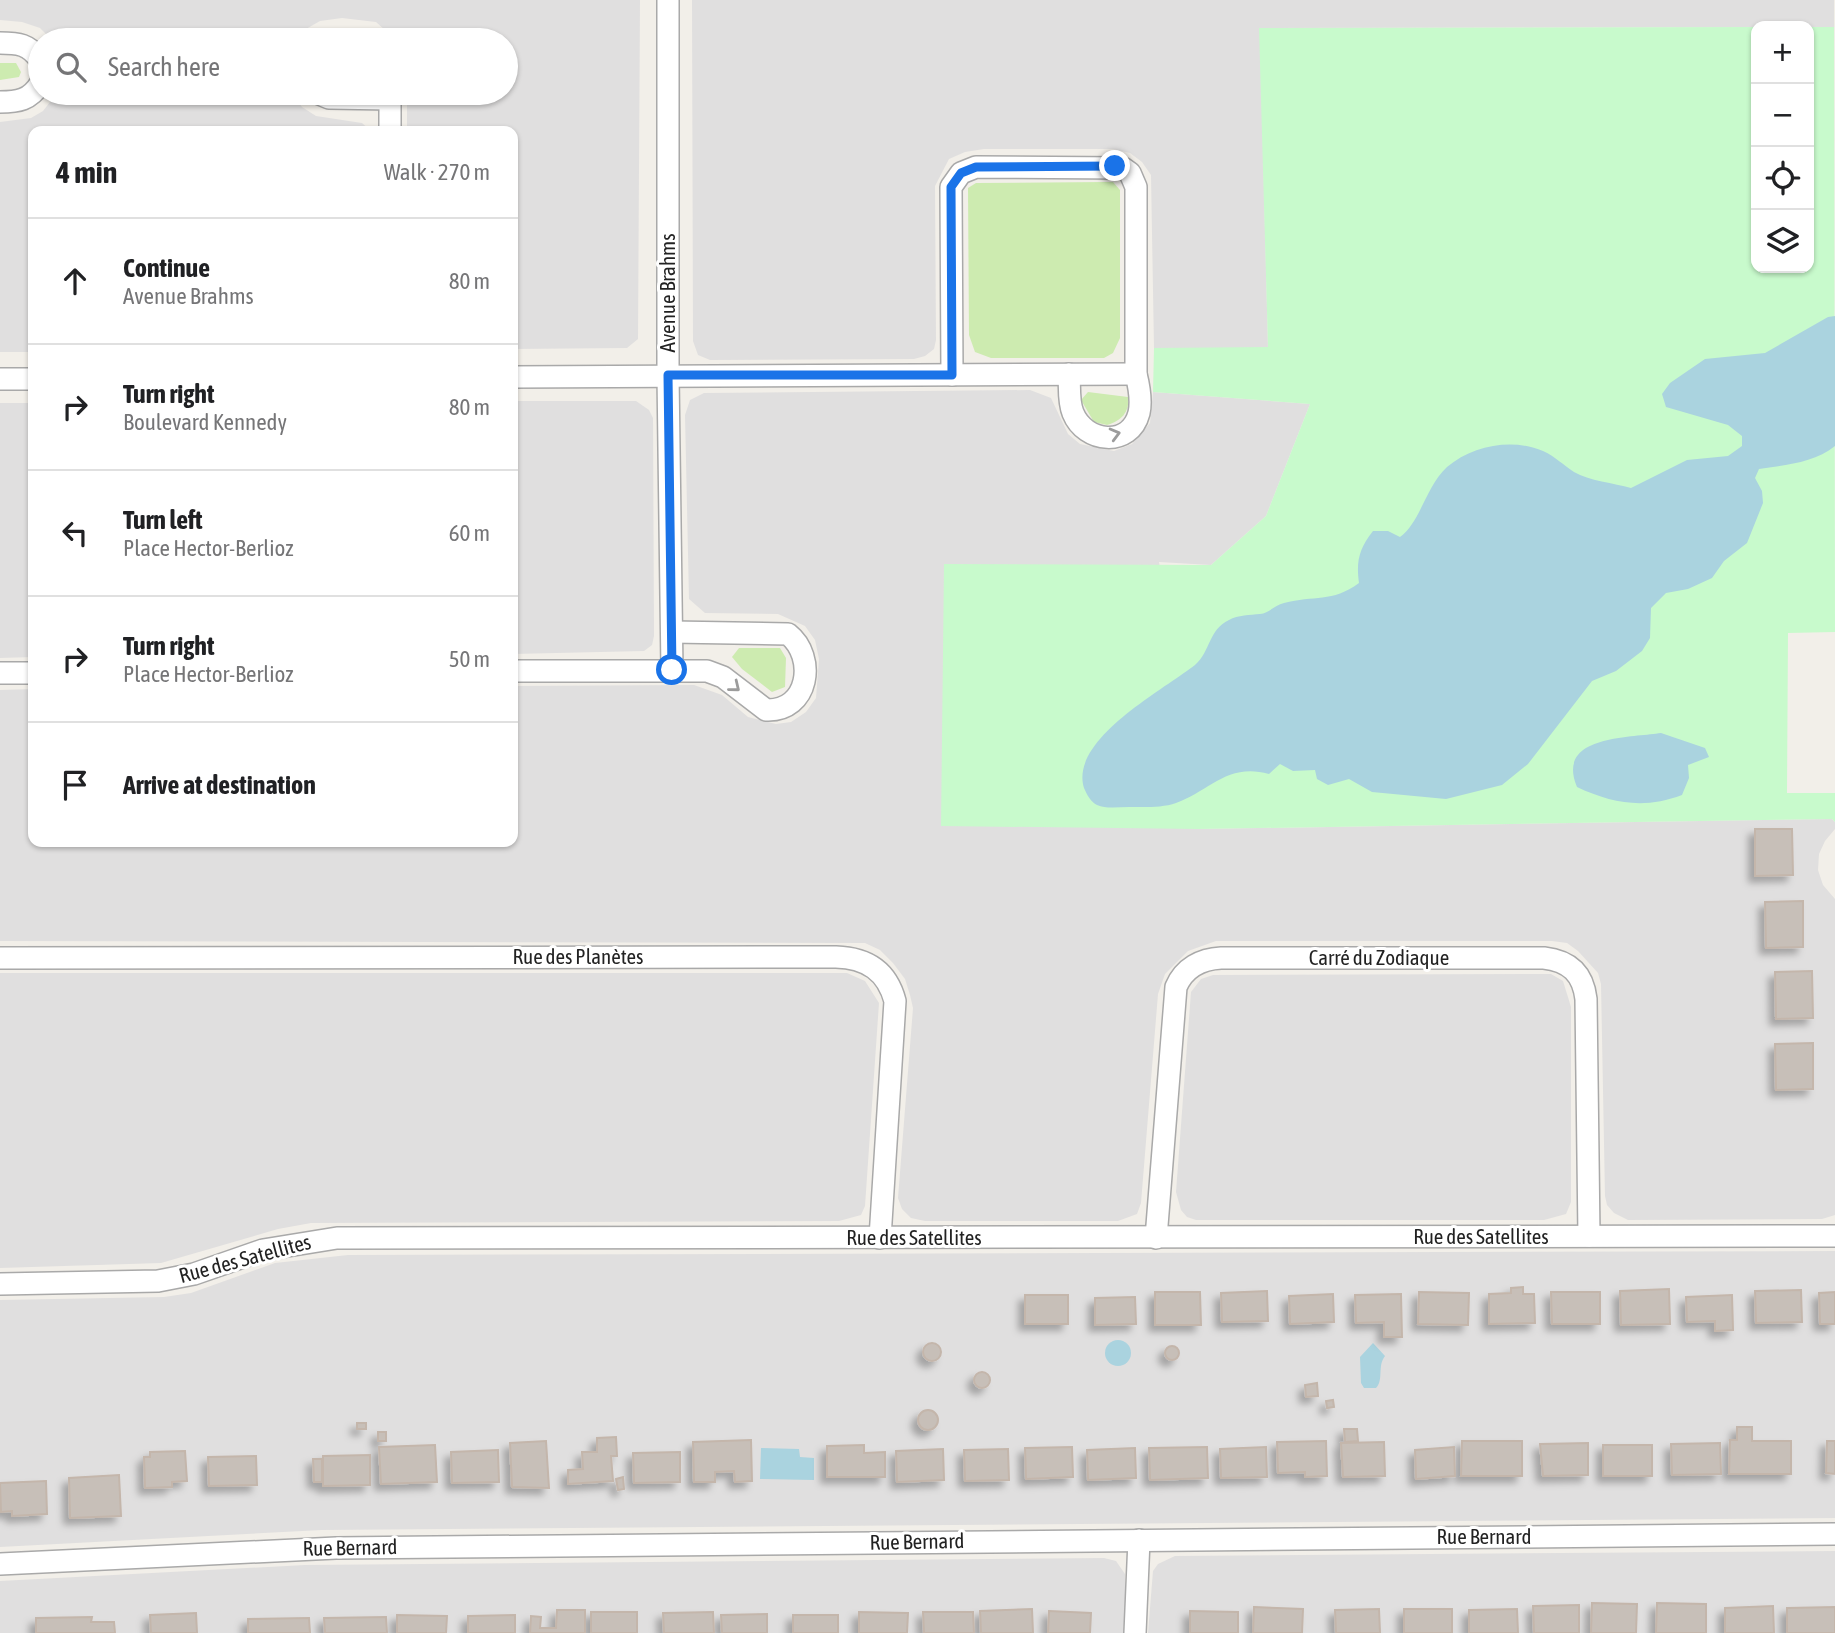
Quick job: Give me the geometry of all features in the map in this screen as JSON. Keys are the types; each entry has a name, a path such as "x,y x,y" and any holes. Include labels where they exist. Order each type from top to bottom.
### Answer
{"street":[{"name":"Avenue Brahms","path":"668,0 668,375 672,670"},
{"path":"0,43 28,47"},
{"path":"0,102 20,101 28,97"},
{"path":"390,105 390,126"},
{"path":"952,375 951,187 955,178 976,167 1115,166 1130,173 1136,187 1136,374 1139,413 1128,430 1111,438 1092,435 1078,422 1070,404 1069,374"},
{"path":"518,377 1136,374"},
{"path":"0,379 28,379"},
{"path":"518,671 672,670 717,674 756,704 774,710 794,703 803,685 804,671 800,648 788,634 672,632"},
{"path":"0,673 28,673"},
{"name":"Rue des Planètes","path":"0,958 836,957 861,960 888,980 895,1001 880,1238"},
{"name":"Carré du Zodiaque","path":"1156,1238 1176,987 1191,967 1204,960 1221,958 1544,958 1563,961 1571,966 1582,981 1586,999 1589,1236"},
{"name":"Rue des Satellites","path":"0,1284 158,1281 194,1274 263,1250 322,1239 1835,1236"},
{"name":"Rue Bernard","path":"0,1564 326,1548 1835,1534"},
{"path":"1135,1633 1139,1540"}],"shaded area":[{"path":"0,0 640,0 638,339 627,348 518,349 518,126 407,126 407,105 518,105 518,28 383,28 376,22 342,18 320,21 308,28 40,28 22,22 0,20"},
{"path":"692,0 1834,0 1834,27 1814,27 1814,21 1751,21 1751,27 1260,28 1268,348 1154,348 1151,175 1142,162 1130,153 1113,149 984,149 965,152 949,159 935,186 936,340 934,349 925,356 914,359 710,360 698,355 693,341"},
{"path":"48,105 300,105 316,116 362,123 365,126 28,126 28,352 0,352 0,122 31,118"},
{"path":"1030,390 1051,398 1068,434 1080,444 1114,451 1132,444 1150,423 1153,392 1310,404 1266,516 1211,565 1159,562 1199,829 1832,819 1835,829 1819,854 1818,870 1823,885 1835,899 1835,1215 1822,1219 1628,1220 1614,1213 1607,1205 1605,1196 1601,984 1598,973 1567,943 1216,941 1188,951 1165,974 1158,994 1141,1203 1137,1214 1118,1221 925,1221 911,1218 902,1209 898,1198 913,1008 905,979 880,950 865,943 0,941 0,690 28,689 28,847 518,847 518,686 694,685 722,695 748,717 776,724 791,722 806,712 816,698 819,659 815,640 805,626 778,614 705,613 689,599 685,415 690,400 704,393"},
{"path":"518,401 636,401 649,410 653,418 654,636 652,645 644,651 518,654"},
{"path":"0,403 28,403 28,657 0,658"},
{"path":"0,973 847,973 865,981 879,1003 865,1206 861,1215 839,1221 311,1223 278,1229 161,1263 0,1268"},
{"path":"1551,974 1563,981 1571,1007 1571,1202 1566,1214 1544,1220 1196,1220 1187,1217 1181,1210 1176,1192 1191,992 1201,979 1213,975"},
{"path":"1835,1251 1835,1518 322,1530 0,1547 0,1300 164,1297 191,1293 275,1263 348,1255"},
{"path":"1835,1551 1835,1633 1148,1633 1153,1571 1158,1564 1175,1556"},
{"path":"1104,1558 1116,1561 1125,1574 1126,1633 0,1633 0,1581 305,1565"}],"green space":[{"path":"1834,0 1835,632 1788,633 1787,793 1835,793 1835,822 1832,819 1199,829 941,826 944,564 1211,565 1266,516 1310,404 1153,392 1154,348 1268,347 1259,28 1751,27 1751,273 1814,273 1814,27 1834,27"},
{"path":"0,63 16,63 21,72 19,77 0,80"},
{"path":"1113,182 1120,190 1120,338 1113,353 1104,358 991,358 975,352 969,335 968,188 976,183"},
{"path":"1088,392 1128,397 1126,411 1116,421 1107,425 1094,422 1081,400"},
{"path":"739,648 780,648 786,658 785,687 772,692 742,669 732,657"}],"water":[{"path":"1835,316 1835,446 1809,460 1759,469 1755,478 1762,491 1763,503 1747,543 1724,561 1712,578 1688,589 1666,593 1651,608 1650,638 1642,651 1616,671 1592,681 1528,764 1502,785 1446,799 1372,792 1349,779 1328,785 1317,779 1315,770 1293,771 1280,764 1269,774 1242,772 1219,779 1188,798 1165,806 1104,807 1095,804 1088,796 1084,788 1083,770 1091,752 1104,735 1142,702 1195,665 1222,624 1236,617 1263,613 1284,603 1340,593 1359,583 1360,556 1373,531 1388,531 1400,537 1407,531 1440,475 1457,459 1494,446 1531,447 1552,456 1580,475 1631,488 1687,460 1728,456 1742,446 1742,436 1728,425 1666,407 1662,394 1670,383 1705,359 1765,353 1828,317"},
{"path":"1661,733 1705,748 1709,757 1688,765 1689,778 1682,795 1655,802 1629,803 1577,787 1573,770 1576,757 1586,748 1599,742"},
{"path":"1118,1340 1127,1344 1131,1353 1127,1362 1118,1366 1109,1362 1105,1353 1109,1344"},
{"path":"1373,1343 1385,1356 1378,1385 1376,1388 1364,1388 1361,1383 1360,1357"},
{"path":"761,1448 799,1449 800,1457 814,1458 814,1480 760,1479"}],"building":[{"path":"1755,829 1792,829 1793,875 1755,876"},
{"path":"1803,901 1803,947 1766,948 1765,902"},
{"path":"1812,971 1813,1018 1776,1019 1775,972"},
{"path":"1813,1043 1813,1089 1776,1090 1775,1044"},
{"path":"1523,1287 1523,1294 1534,1294 1535,1323 1489,1324 1489,1294 1511,1293 1511,1288"},
{"path":"1669,1289 1670,1324 1621,1325 1620,1291"},
{"path":"1801,1290 1802,1322 1756,1323 1755,1291"},
{"path":"1267,1291 1268,1321 1222,1322 1221,1293"},
{"path":"1155,1292 1200,1292 1201,1325 1155,1325"},
{"path":"1419,1292 1469,1293 1468,1325 1418,1324"},
{"path":"1551,1292 1600,1292 1600,1324 1552,1324"},
{"path":"1835,1292 1835,1324 1820,1324 1819,1293"},
{"path":"1333,1294 1334,1322 1290,1324 1289,1296"},
{"path":"1401,1294 1402,1337 1384,1337 1384,1322 1356,1323 1355,1295"},
{"path":"1025,1295 1068,1295 1068,1324 1025,1324"},
{"path":"1732,1295 1733,1330 1715,1331 1715,1321 1687,1322 1686,1297"},
{"path":"1135,1297 1136,1324 1095,1325 1095,1298"},
{"path":"928,1343 936,1343 941,1352 939,1359 928,1361 923,1356 923,1348"},
{"path":"1169,1346 1175,1346 1179,1353 1175,1360 1169,1360 1165,1356 1165,1350"},
{"path":"982,1372 988,1374 988,1386 982,1388 976,1386 974,1380 976,1374"},
{"path":"1317,1383 1318,1396 1306,1397 1305,1385"},
{"path":"1333,1400 1334,1407 1327,1408 1326,1401"},
{"path":"928,1410 935,1413 938,1420 935,1427 928,1430 921,1427 918,1420 921,1413"},
{"path":"357,1423 366,1423 366,1429 357,1429"},
{"path":"1737,1427 1752,1427 1752,1441 1791,1441 1791,1474 1729,1474 1730,1440 1737,1440"},
{"path":"1344,1429 1357,1429 1358,1441 1345,1442"},
{"path":"378,1432 386,1432 386,1441 378,1441"},
{"path":"616,1437 617,1456 611,1456 613,1481 568,1484 568,1470 583,1469 582,1452 597,1452 597,1438"},
{"path":"751,1440 752,1481 735,1482 734,1471 715,1472 715,1482 694,1482 693,1442"},
{"path":"546,1441 549,1488 512,1487 510,1443"},
{"path":"1326,1441 1327,1476 1305,1477 1305,1472 1278,1473 1277,1442"},
{"path":"1462,1441 1522,1441 1522,1476 1461,1476"},
{"path":"1827,1441 1835,1441 1835,1474 1826,1473"},
{"path":"1384,1442 1385,1476 1343,1477 1341,1443"},
{"path":"1588,1443 1588,1475 1543,1476 1540,1444"},
{"path":"1720,1443 1721,1474 1672,1475 1671,1444"},
{"path":"435,1445 437,1482 381,1484 379,1447"},
{"path":"864,1445 864,1453 885,1452 885,1477 827,1477 827,1446"},
{"path":"1603,1445 1652,1445 1652,1476 1603,1476"},
{"path":"1072,1447 1073,1477 1026,1479 1025,1448"},
{"path":"1207,1447 1208,1478 1150,1480 1149,1448"},
{"path":"1266,1447 1267,1477 1221,1478 1220,1449"},
{"path":"1454,1447 1455,1476 1416,1479 1415,1450"},
{"path":"1135,1448 1136,1478 1088,1480 1087,1450"},
{"path":"943,1449 944,1480 897,1482 896,1451"},
{"path":"1008,1449 1009,1480 965,1481 964,1450"},
{"path":"498,1450 499,1482 452,1483 451,1452"},
{"path":"185,1451 187,1481 172,1482 172,1487 145,1488 144,1457 150,1457 150,1452"},
{"path":"680,1452 680,1482 634,1483 633,1453"},
{"path":"370,1455 370,1485 323,1486 323,1456"},
{"path":"256,1456 257,1485 209,1486 208,1457"},
{"path":"313,1459 322,1459 322,1482 314,1482"},
{"path":"119,1475 121,1516 70,1518 69,1478"},
{"path":"623,1477 624,1489 618,1490 616,1479"},
{"path":"46,1481 47,1514 12,1516 12,1511 1,1512 0,1483"},
{"path":"1592,1603 1637,1604 1636,1633 1591,1633"},
{"path":"1657,1603 1706,1604 1706,1633 1656,1633"},
{"path":"1579,1605 1579,1633 1534,1633 1533,1606"},
{"path":"1773,1606 1774,1633 1725,1633 1725,1608"},
{"path":"1254,1607 1303,1609 1302,1633 1253,1633"},
{"path":"1835,1607 1835,1633 1787,1633 1787,1608"},
{"path":"1032,1609 1033,1633 981,1633 980,1611"},
{"path":"1379,1609 1380,1633 1336,1633 1335,1610"},
{"path":"1404,1609 1452,1609 1452,1633 1404,1633"},
{"path":"1517,1609 1518,1633 1469,1633 1469,1610"},
{"path":"557,1610 585,1610 585,1633 530,1633 531,1616 541,1617 540,1628 556,1628"},
{"path":"1049,1611 1091,1613 1090,1633 1048,1633"},
{"path":"1190,1611 1238,1612 1238,1633 1190,1633"},
{"path":"591,1612 637,1612 637,1633 591,1633"},
{"path":"713,1612 714,1633 664,1633 663,1613"},
{"path":"859,1612 908,1613 907,1633 859,1633"},
{"path":"923,1612 973,1612 974,1633 924,1633"},
{"path":"196,1613 197,1633 151,1633 150,1615"},
{"path":"767,1614 767,1633 722,1633 721,1615"},
{"path":"397,1615 447,1616 446,1633 397,1633"},
{"path":"515,1615 515,1633 468,1633 468,1616"},
{"path":"793,1615 838,1615 838,1633 793,1633"},
{"path":"92,1617 91,1622 114,1622 115,1633 36,1633 36,1618"},
{"path":"386,1617 387,1633 325,1633 324,1618"},
{"path":"309,1618 310,1633 248,1633 248,1619"}],"route":[{"path":"672,670 668,375 952,375 951,187 955,178 976,167 1115,166"}]}
